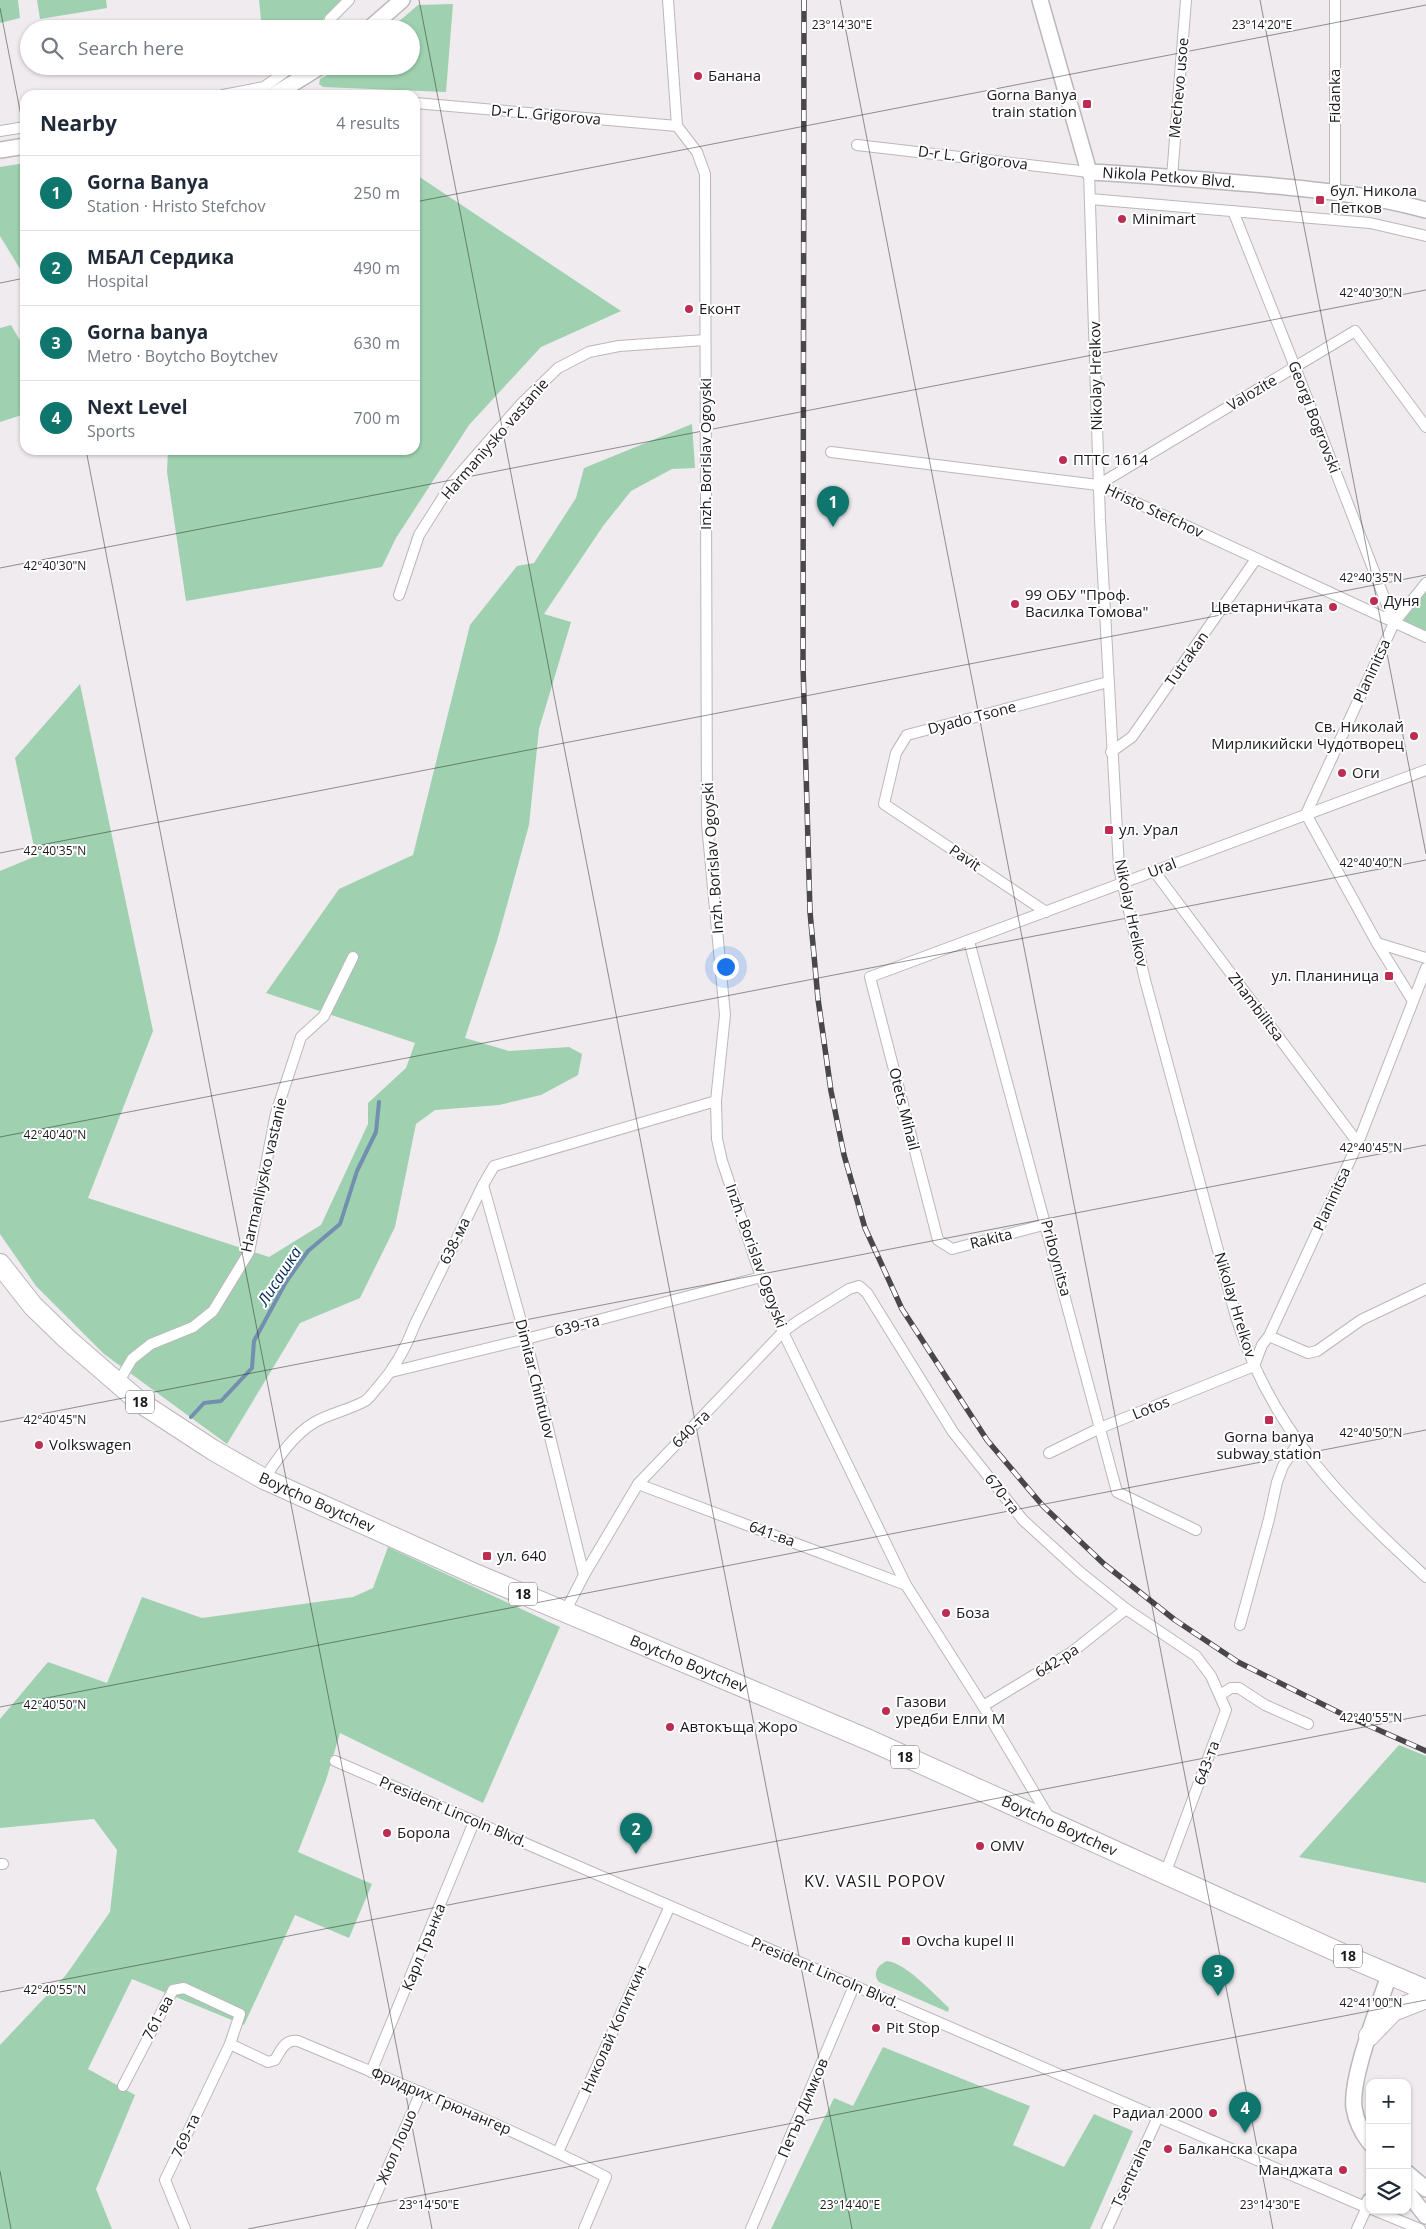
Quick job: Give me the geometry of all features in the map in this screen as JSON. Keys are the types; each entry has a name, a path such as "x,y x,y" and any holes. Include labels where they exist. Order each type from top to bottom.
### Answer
{"highway":[{"name":"Boytcho Boytchev","path":"0,1264 34,1306 66,1339 141,1404 264,1479 468,1571 869,1740 1426,1990"},
{"path":"1369,2036 1393,2011 1426,1998"}],"street":[{"path":"330,20 349,0"},
{"path":"379,20 402,0"},
{"path":"668,0 678,126"},
{"name":"Nikola Petkov Blvd.","path":"1040,0 1071,116 1089,172 1172,177 1335,192 1392,200 1426,210"},
{"name":"Mechevo usoe","path":"1172,177 1186,0"},
{"name":"Fidanka","path":"1335,0 1335,192"},
{"path":"272,90 285,75"},
{"path":"274,90 303,75"},
{"name":"D-r L. Grigorova","path":"420,103 678,126"},
{"name":"Inzh. Borislav Ogoyski","path":"678,126 698,152 704,174 707,824 725,1015 716,1101 717,1140 722,1161 761,1277 783,1332 906,1585 984,1706 1052,1823"},
{"path":"0,131 20,128"},
{"name":"D-r L. Grigorova","path":"857,145 1089,172"},
{"path":"0,150 20,147"},
{"name":"Nikolay Hrelkov","path":"1089,172 1098,485 1111,752 1121,884 1236,1317 1254,1366 1282,1420 1298,1443 1342,1494 1386,1540 1426,1577"},
{"name":"Nikola Petkov Blvd.","path":"1090,199 1370,223 1426,236"},
{"name":"Georgi Bogrovski","path":"1232,212 1295,367 1394,623"},
{"name":"Valozite","path":"1098,485 1355,331 1426,427"},
{"name":"Harmaniysko vastanie","path":"399,595 419,536 452,483 522,403 558,368 589,352 619,346 705,340"},
{"name":"Hristo Stefchov","path":"831,452 1098,485 1426,637"},
{"name":"Tutrakan","path":"1111,752 1132,737 1256,559"},
{"name":"Planinitsa","path":"1306,814 1394,623 1426,583"},
{"name":"Dyado Tsone","path":"884,804 896,753 908,736 1108,682"},
{"name":"Ural","path":"870,977 1426,770"},
{"name":"Pavit","path":"884,804 1046,912"},
{"path":"1306,814 1377,943 1413,1001"},
{"name":"Zhambilitsa","path":"1154,871 1358,1143"},
{"name":"Priboynitsa","path":"969,940 1047,1224 1117,1492 1196,1530"},
{"path":"1377,943 1426,958"},
{"name":"Harmanliysko vastanie","path":"118,1383 132,1359 151,1344 192,1327 213,1311 249,1252 276,1113 301,1037 324,1016 353,957"},
{"name":"Planinitsa","path":"1254,1366 1262,1345 1269,1336 1358,1143 1426,968"},
{"name":"Otets Mihail","path":"870,977 938,1240"},
{"name":"638-ма","path":"264,1479 283,1451 298,1436 316,1422 341,1413 367,1400 391,1372 406,1347 415,1324 482,1185 494,1166 716,1101"},
{"name":"Dimitar Chintulov","path":"482,1185 526,1339 584,1575"},
{"name":"Rakita","path":"938,1240 952,1249 1047,1224"},
{"name":"639-та","path":"391,1372 526,1339 761,1277"},
{"name":"640-та","path":"565,1612 584,1575 638,1484 718,1403 783,1332 798,1320 842,1293 859,1286"},
{"name":"670-та","path":"859,1286 867,1293 953,1432 1023,1520 1081,1573 1126,1610 1196,1656"},
{"path":"1269,1336 1308,1353 1317,1351 1361,1320 1426,1289"},
{"name":"Lotos","path":"1050,1453 1100,1428 1254,1366"},
{"path":"1240,1625 1269,1519 1277,1482 1283,1466 1298,1443"},
{"name":"641-ва","path":"638,1484 906,1585"},
{"name":"642-ра","path":"984,1706 1072,1652 1126,1610"},
{"name":"643-та","path":"1165,1874 1226,1710 1211,1676 1196,1656"},
{"path":"1220,1695 1231,1688 1239,1688 1265,1705 1308,1724"},
{"name":"President Lincoln Blvd.","path":"335,1761 1366,2205"},
{"name":"Карл Трънка","path":"371,2072 474,1822"},
{"name":"Николай Копиткин","path":"558,2152 670,1906"},
{"path":"1366,2139 1358,2122 1354,2097 1369,2036 1389,1975"},
{"name":"Петър Димков","path":"751,2229 854,1986"},
{"name":"761-ва","path":"123,2086 173,1990 184,1988 238,2012 239,2019 230,2044"},
{"name":"Фридрих Грюнангер","path":"230,2044 268,2062 275,2060 286,2043 292,2040 298,2041 558,2152 606,2177 584,2229"},
{"name":"769-та","path":"185,2229 165,2180 230,2044"},
{"name":"Жюл Лошо","path":"361,2229 420,2092"},
{"name":"Tsentralna","path":"1107,2229 1158,2117"},
{"path":"1411,2177 1426,2190"},
{"path":"1411,2197 1426,2216"},
{"path":"1358,2229 1366,2214"},
{"name":"President Lincoln Blvd.","path":"1386,2214 1420,2229"}],"green space":[{"path":"0,0 18,0 20,18 0,23"},
{"path":"37,0 106,0 107,8 40,19"},
{"path":"259,0 342,0 323,20 261,20"},
{"path":"453,4 446,92 323,87 319,84 320,79 327,75 420,75 420,20 400,20 418,5"},
{"path":"20,164 20,269 0,236 0,167"},
{"path":"420,177 621,311 541,347 469,425 396,538 382,567 186,601 167,472 168,455 420,455"},
{"path":"11,325 20,340 20,416 0,422 0,328"},
{"path":"692,424 695,468 672,469 631,491 603,526 544,614 571,622 539,729 529,825 497,941 465,1038 509,1051 569,1047 582,1054 578,1075 541,1095 499,1105 435,1110 416,1124 395,1227 360,1298 300,1323 227,1444 104,1354 36,1286 0,1234 0,871 36,856 15,758 80,684 153,1031 88,1198 269,1257 321,1225 368,1124 368,1103 406,1068 415,1043 266,993 339,889 413,855 470,625 517,566 534,563 576,498 584,468"},
{"path":"1426,583 1426,637 1394,623"},
{"path":"388,1547 560,1627 483,1803 340,1733 326,1780 298,1852 372,1884 349,1938 295,1915 244,2025 132,1979 88,2069 135,2095 96,2189 112,2229 0,2229 0,2045 66,1975 110,1912 117,1850 94,1819 0,1828 0,1719 48,1662 107,1683 142,1597 202,1618 353,1597 373,1588"},
{"path":"1399,1745 1426,1756 1426,1883 1299,1857"},
{"path":"887,1961 903,1967 920,1980 949,2008 948,2012 879,1982 876,1972"},
{"path":"883,2047 1030,2106 1013,2145 1064,2167 1094,2114 1133,2131 1090,2229 771,2229 834,2098 853,2106"}],"waterway":[{"name":"Лисашка","path":"191,1417 204,1403 221,1401 252,1368 254,1341 286,1282 308,1251 340,1224 357,1171 376,1132 379,1102"}],"railway":[{"path":"804,0 803,665 810,912 818,999 831,1091 844,1155 865,1228 902,1309 987,1440 1043,1506 1104,1564 1175,1620 1238,1662 1338,1712 1426,1751"}],"place":[{"name":"Банана","path":"698,76"},
{"name":"Gorna Banya train station","path":"1087,104"},
{"name":"бул. Никола Петков","path":"1320,200"},
{"name":"Minimart","path":"1122,219"},
{"name":"Еконт","path":"689,309"},
{"name":"ПТТС 1614","path":"1063,460"},
{"name":"Gorna Banya","path":"833,527"},
{"name":"Дуня","path":"1374,601"},
{"name":"99 ОБУ \"Проф. Василка Томова\"","path":"1015,604"},
{"name":"Цветарничката","path":"1333,607"},
{"name":"Св. Николай Мирликийски Чудотворец","path":"1414,736"},
{"name":"Оги","path":"1342,773"},
{"name":"ул. Урал","path":"1109,830"},
{"name":"ул. Планиница","path":"1389,976"},
{"name":"Gorna banya subway station","path":"1269,1420"},
{"name":"Volkswagen","path":"39,1445"},
{"name":"ул. 640","path":"487,1556"},
{"name":"Боза","path":"946,1613"},
{"name":"Газови уредби Елпи М","path":"886,1711"},
{"name":"Автокъща Жоро","path":"670,1727"},
{"name":"Борола","path":"387,1833"},
{"name":"OMV","path":"980,1846"},
{"name":"МБАЛ Сердика","path":"636,1854"},
{"name":"Ovcha kupel II","path":"906,1941"},
{"name":"Gorna banya","path":"1218,1996"},
{"name":"Pit Stop","path":"876,2028"},
{"name":"Радиал 2000","path":"1213,2113"},
{"name":"Next Level","path":"1245,2133"},
{"name":"Балканска скара","path":"1168,2149"},
{"name":"Манджата","path":"1343,2170"}],"district":[{"name":"KV. VASIL POPOV","path":"875,1881"}]}
